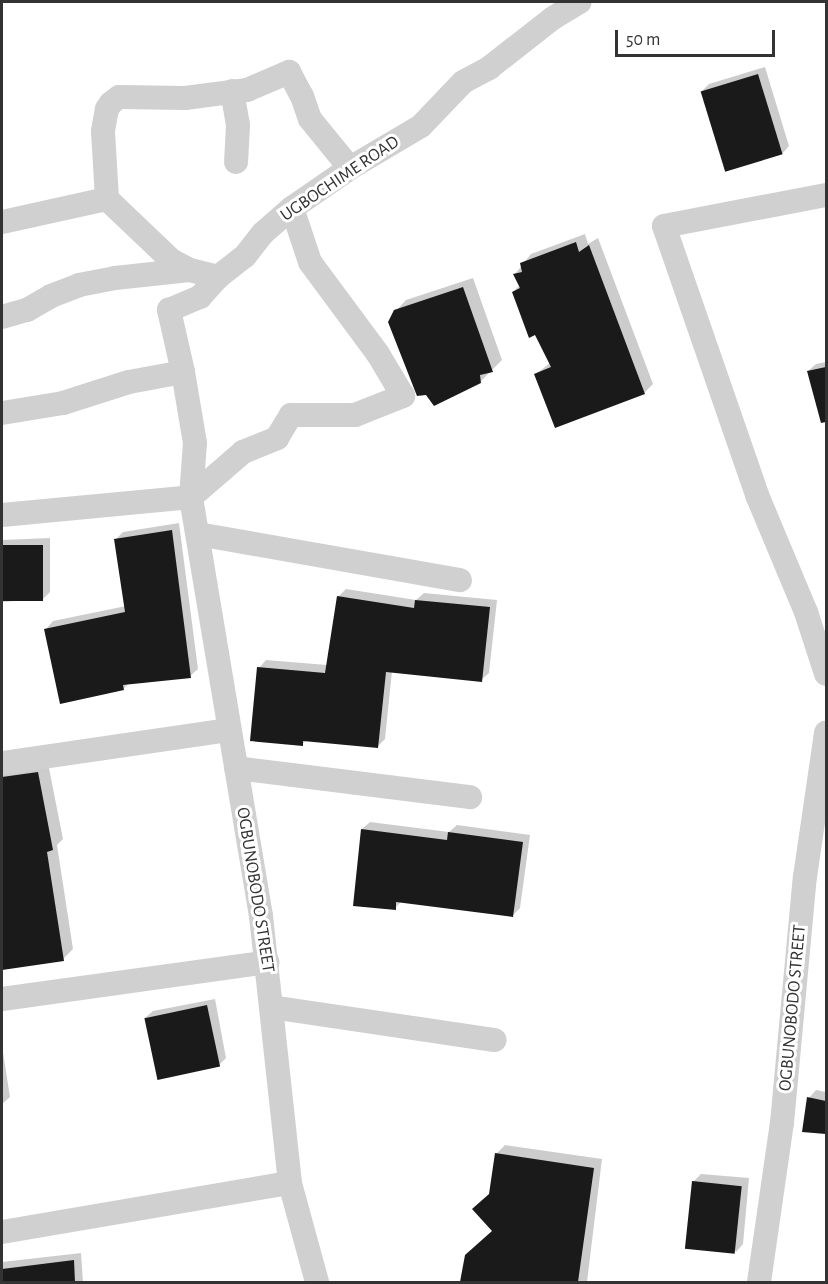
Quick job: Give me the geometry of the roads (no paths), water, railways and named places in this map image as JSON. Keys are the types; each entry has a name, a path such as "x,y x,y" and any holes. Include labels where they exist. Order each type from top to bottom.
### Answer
{"street":[{"name":"UGBOCHIME ROAD","path":"191,497 195,443 183,372 169,310 200,297 218,277 245,256 263,233 292,208 350,168 421,126 463,82 489,68 553,18 580,2"},
{"path":"218,277 190,270 171,260 107,200 103,131 107,109 119,97 185,98 247,90 289,72 302,96 310,119 333,151 350,168"},
{"path":"232,91 238,125 236,162"},
{"path":"826,195 664,226 757,495 806,612 826,674"},
{"path":"2,222 107,200"},
{"path":"2,515 191,497 243,452 277,438 291,415 355,415 404,396 378,354 310,262 292,208"},
{"path":"2,317 27,310 51,296 79,285 115,278 190,270"},
{"path":"2,413 63,403 129,382 183,372"},
{"name":"OGBUNOBODO STREET","path":"191,497 267,962 290,1183 317,1282"},
{"path":"198,534 460,580"},
{"path":"2,763 228,730"},
{"name":"OGBUNOBODO STREET","path":"759,1282 782,1123 805,877 826,733"},
{"path":"236,768 470,797"},
{"path":"2,999 267,962"},
{"path":"271,1007 495,1040"},
{"path":"2,1232 290,1183"}]}
